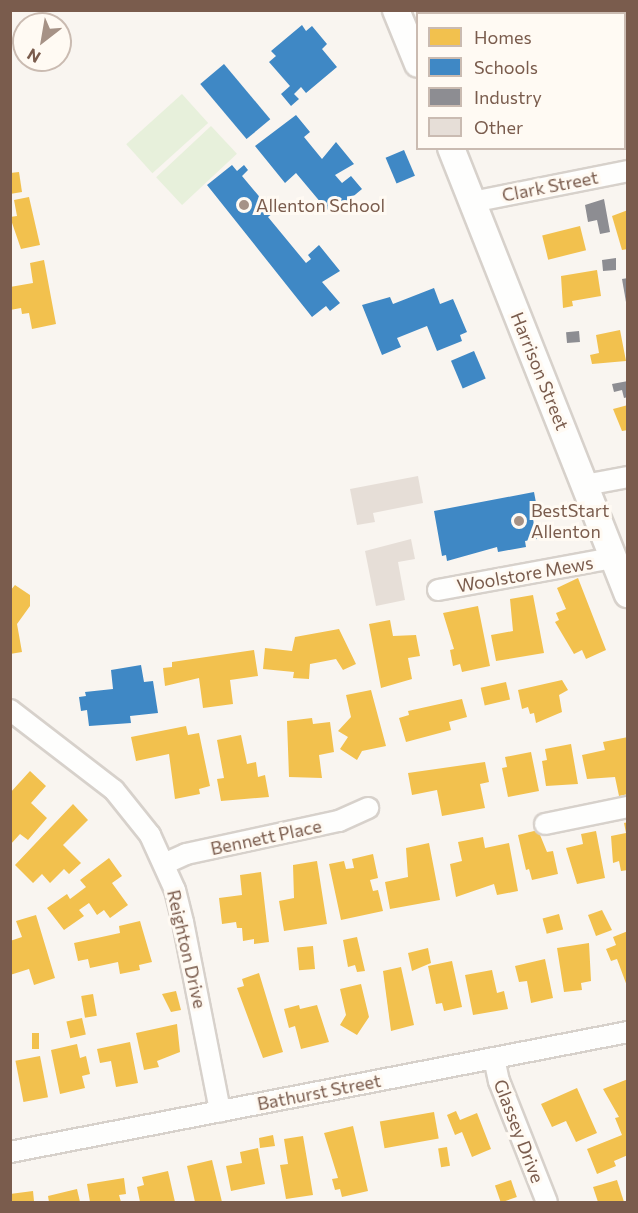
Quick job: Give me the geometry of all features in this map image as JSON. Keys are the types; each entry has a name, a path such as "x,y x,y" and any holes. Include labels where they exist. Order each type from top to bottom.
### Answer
{"street":[{"path":"396,10 416,61"},
{"name":"Harrison Street","path":"452,150 627,594"},
{"name":"Clark Street","path":"472,202 627,171"},
{"path":"585,485 627,477"},
{"name":"Woolstore Mews","path":"438,590 613,558"},
{"name":"Reighton Drive","path":"10,710 114,790 150,836 164,864 183,922 220,1111"},
{"path":"545,824 627,807"},
{"name":"Bennett Place","path":"164,864 186,854 339,821 368,808"},
{"name":"Bathurst Street","path":"10,1152 627,1032"},
{"name":"Glassey Drive","path":"495,1058 498,1081 547,1203"}],"green space":[{"path":"182,94 208,123 152,173 126,144"},
{"path":"211,126 237,154 182,205 156,177"}],"building: Homes":[{"path":"456,10 482,10 482,12 456,12"},
{"path":"19,172 22,192 10,194 10,173"},
{"path":"29,197 40,245 21,249 10,217 17,216 14,200"},
{"path":"628,210 628,249 622,250 612,216"},
{"path":"580,226 586,250 548,260 542,235"},
{"path":"44,260 56,324 32,329 29,313 22,314 21,308 10,310 10,287 33,283 30,263"},
{"path":"597,270 601,296 572,301 573,306 563,308 561,276"},
{"path":"620,330 626,361 592,364 590,355 599,353 596,335"},
{"path":"628,405 628,430 622,431 613,409"},
{"path":"578,578 606,650 586,659 582,650 574,654 555,622 559,620 556,613 566,609 557,588"},
{"path":"15,585 30,595 30,606 17,624 22,652 10,654 10,591"},
{"path":"533,595 544,653 496,661 491,635 513,631 510,599"},
{"path":"478,606 490,666 462,672 460,664 453,666 450,650 454,649 443,613"},
{"path":"390,620 393,636 416,635 420,656 408,658 412,679 381,688 369,624"},
{"path":"339,629 356,664 343,670 336,659 310,664 309,679 293,678 294,672 263,669 265,648 292,651 295,637"},
{"path":"254,650 258,676 230,680 233,704 203,708 199,678 165,686 163,668 172,667 172,662"},
{"path":"562,680 568,690 559,695 562,712 536,723 534,713 530,714 528,707 522,709 518,690"},
{"path":"506,682 510,700 485,705 481,688"},
{"path":"371,690 386,746 362,751 357,760 340,749 348,737 338,731 351,717 346,695"},
{"path":"462,699 467,717 449,722 451,730 406,742 399,718 409,715 408,711"},
{"path":"312,718 313,724 330,722 334,752 319,755 322,778 289,777 287,721"},
{"path":"186,726 188,735 199,733 210,786 199,789 200,794 175,799 169,754 136,761 131,737"},
{"path":"241,735 247,764 256,762 258,777 265,775 269,797 221,801 217,779 224,778 217,740"},
{"path":"628,737 628,794 619,796 615,777 587,779 582,755 605,750 603,742"},
{"path":"571,744 578,784 546,786 542,761 547,760 545,749"},
{"path":"531,752 539,791 508,797 502,768 507,767 505,757"},
{"path":"485,762 489,782 480,784 485,808 442,816 437,790 412,795 408,773"},
{"path":"30,771 46,786 31,803 47,818 28,840 20,834 10,845 10,793"},
{"path":"73,804 88,820 63,845 81,863 69,874 64,869 50,883 42,874 33,883 15,865"},
{"path":"628,822 628,870 621,871 619,861 613,863 611,836 626,833 624,823"},
{"path":"538,830 547,852 553,851 558,874 532,880 529,869 526,870 518,835"},
{"path":"596,831 605,878 577,884 566,848 583,844 581,834"},
{"path":"483,837 485,848 509,843 518,891 497,895 494,884 456,897 450,864 462,861 458,842"},
{"path":"429,843 440,900 390,909 385,882 408,877 406,848"},
{"path":"373,854 378,878 370,880 373,891 378,890 383,911 341,920 329,864 344,861 346,869 354,868 352,859"},
{"path":"109,858 122,876 112,883 128,905 110,918 104,910 97,915 89,903 79,910 84,916 64,930 47,908 67,894 70,899 86,887 80,880"},
{"path":"317,861 327,924 284,931 279,901 294,898 293,865"},
{"path":"261,872 269,942 254,944 254,939 243,941 242,928 237,928 236,922 222,924 219,898 242,895 240,875"},
{"path":"602,910 612,930 596,936 588,915"},
{"path":"559,914 563,929 547,934 543,918"},
{"path":"36,915 55,978 34,985 29,969 10,975 10,941 22,937 16,921"},
{"path":"140,921 152,962 139,965 140,970 120,974 118,962 90,968 88,959 78,961 74,943 120,933 119,926"},
{"path":"628,931 627,986 617,959 611,961 606,949 616,945 613,937"},
{"path":"357,937 365,971 357,972 355,965 348,967 343,940"},
{"path":"589,943 591,981 581,983 582,990 564,992 557,948"},
{"path":"313,946 315,969 299,970 297,947"},
{"path":"428,948 431,963 412,971 408,953"},
{"path":"545,959 553,998 531,1003 527,981 519,982 515,966"},
{"path":"452,961 462,1007 444,1011 442,1003 436,1004 428,966"},
{"path":"401,967 414,1025 391,1031 383,971"},
{"path":"492,970 497,993 504,991 508,1009 473,1015 465,975"},
{"path":"259,973 283,1052 263,1058 237,988 244,986 242,979"},
{"path":"361,984 369,1017 357,1035 340,1025 346,1015 340,989"},
{"path":"176,991 181,1010 171,1012 162,994"},
{"path":"93,994 97,1016 85,1018 81,996"},
{"path":"299,1005 300,1009 317,1005 329,1042 301,1049 295,1026 289,1028 284,1009"},
{"path":"82,1018 86,1035 70,1038 66,1022"},
{"path":"177,1024 180,1052 157,1061 159,1067 144,1070 136,1033"},
{"path":"32,1033 39,1033 39,1049 32,1049"},
{"path":"130,1042 138,1083 116,1087 111,1061 100,1063 97,1049"},
{"path":"77,1044 80,1058 86,1056 90,1074 82,1076 85,1088 60,1094 51,1050"},
{"path":"40,1056 48,1097 23,1102 15,1061"},
{"path":"628,1079 628,1155 614,1161 616,1166 597,1174 587,1149 622,1135 615,1118 619,1117 603,1089"},
{"path":"577,1088 597,1133 576,1142 566,1121 552,1127 541,1104"},
{"path":"456,1111 460,1120 477,1113 491,1149 472,1157 462,1132 455,1135 447,1115"},
{"path":"434,1112 439,1139 385,1148 380,1122"},
{"path":"353,1126 368,1191 342,1197 340,1189 335,1190 332,1179 338,1178 324,1133"},
{"path":"273,1135 275,1146 260,1148 259,1138"},
{"path":"303,1136 313,1195 286,1199 280,1165 288,1164 284,1139"},
{"path":"447,1147 450,1166 441,1167 438,1148"},
{"path":"258,1148 265,1184 231,1191 226,1166 242,1163 240,1152"},
{"path":"212,1160 222,1202 195,1202 187,1166"},
{"path":"168,1171 175,1202 140,1202 137,1187 144,1185 142,1177"},
{"path":"124,1178 126,1194 119,1195 121,1202 90,1202 87,1184"},
{"path":"511,1180 517,1197 501,1202 495,1186"},
{"path":"617,1180 624,1202 598,1202 593,1187"},
{"path":"77,1189 80,1202 49,1202 48,1196"},
{"path":"33,1191 34,1201 10,1202 10,1194"}],"building: Schools":[{"path":"302,25 306,31 312,26 327,44 322,49 337,67 306,93 301,87 294,94 299,99 291,106 281,94 290,86 269,62 276,56 271,51"},
{"path":"224,64 270,119 247,139 200,84"},
{"path":"296,115 310,132 304,137 322,159 336,142 354,164 335,175 342,183 351,176 362,189 344,204 339,199 327,210 296,173 285,183 255,146"},
{"path":"404,150 415,176 397,184 386,158"},
{"path":"232,165 237,171 244,165 248,170 242,176 273,213 268,217 306,263 311,259 308,255 319,245 340,271 322,282 340,303 330,311 326,306 312,317 207,185"},
{"path":"434,288 440,304 453,299 467,332 460,335 462,341 437,351 427,326 397,338 401,347 382,355 362,305 390,297 393,304"},
{"path":"474,351 486,379 463,388 451,361"},
{"path":"534,492 537,508 531,509 537,539 525,541 526,547 498,552 497,547 447,561 446,555 442,556 434,511"},
{"path":"141,665 144,682 153,681 158,713 130,716 131,723 89,726 87,710 81,711 79,697 86,696 85,692 113,689 111,670"}],"building: Industry":[{"path":"604,199 610,232 600,234 597,220 588,222 585,205"},
{"path":"616,258 616,270 603,271 602,260"},
{"path":"628,278 628,302 626,302 622,279"},
{"path":"579,331 580,342 567,343 566,332"},
{"path":"628,381 628,397 624,398 622,390 614,392 612,384"}],"building: Other":[{"path":"418,476 423,503 373,513 375,522 357,525 350,489"},
{"path":"411,539 415,559 398,562 405,600 376,606 365,551"}],"place":[{"name":"Allenton School","path":"244,205"},
{"name":"BestStart Allenton","path":"519,521"}]}
